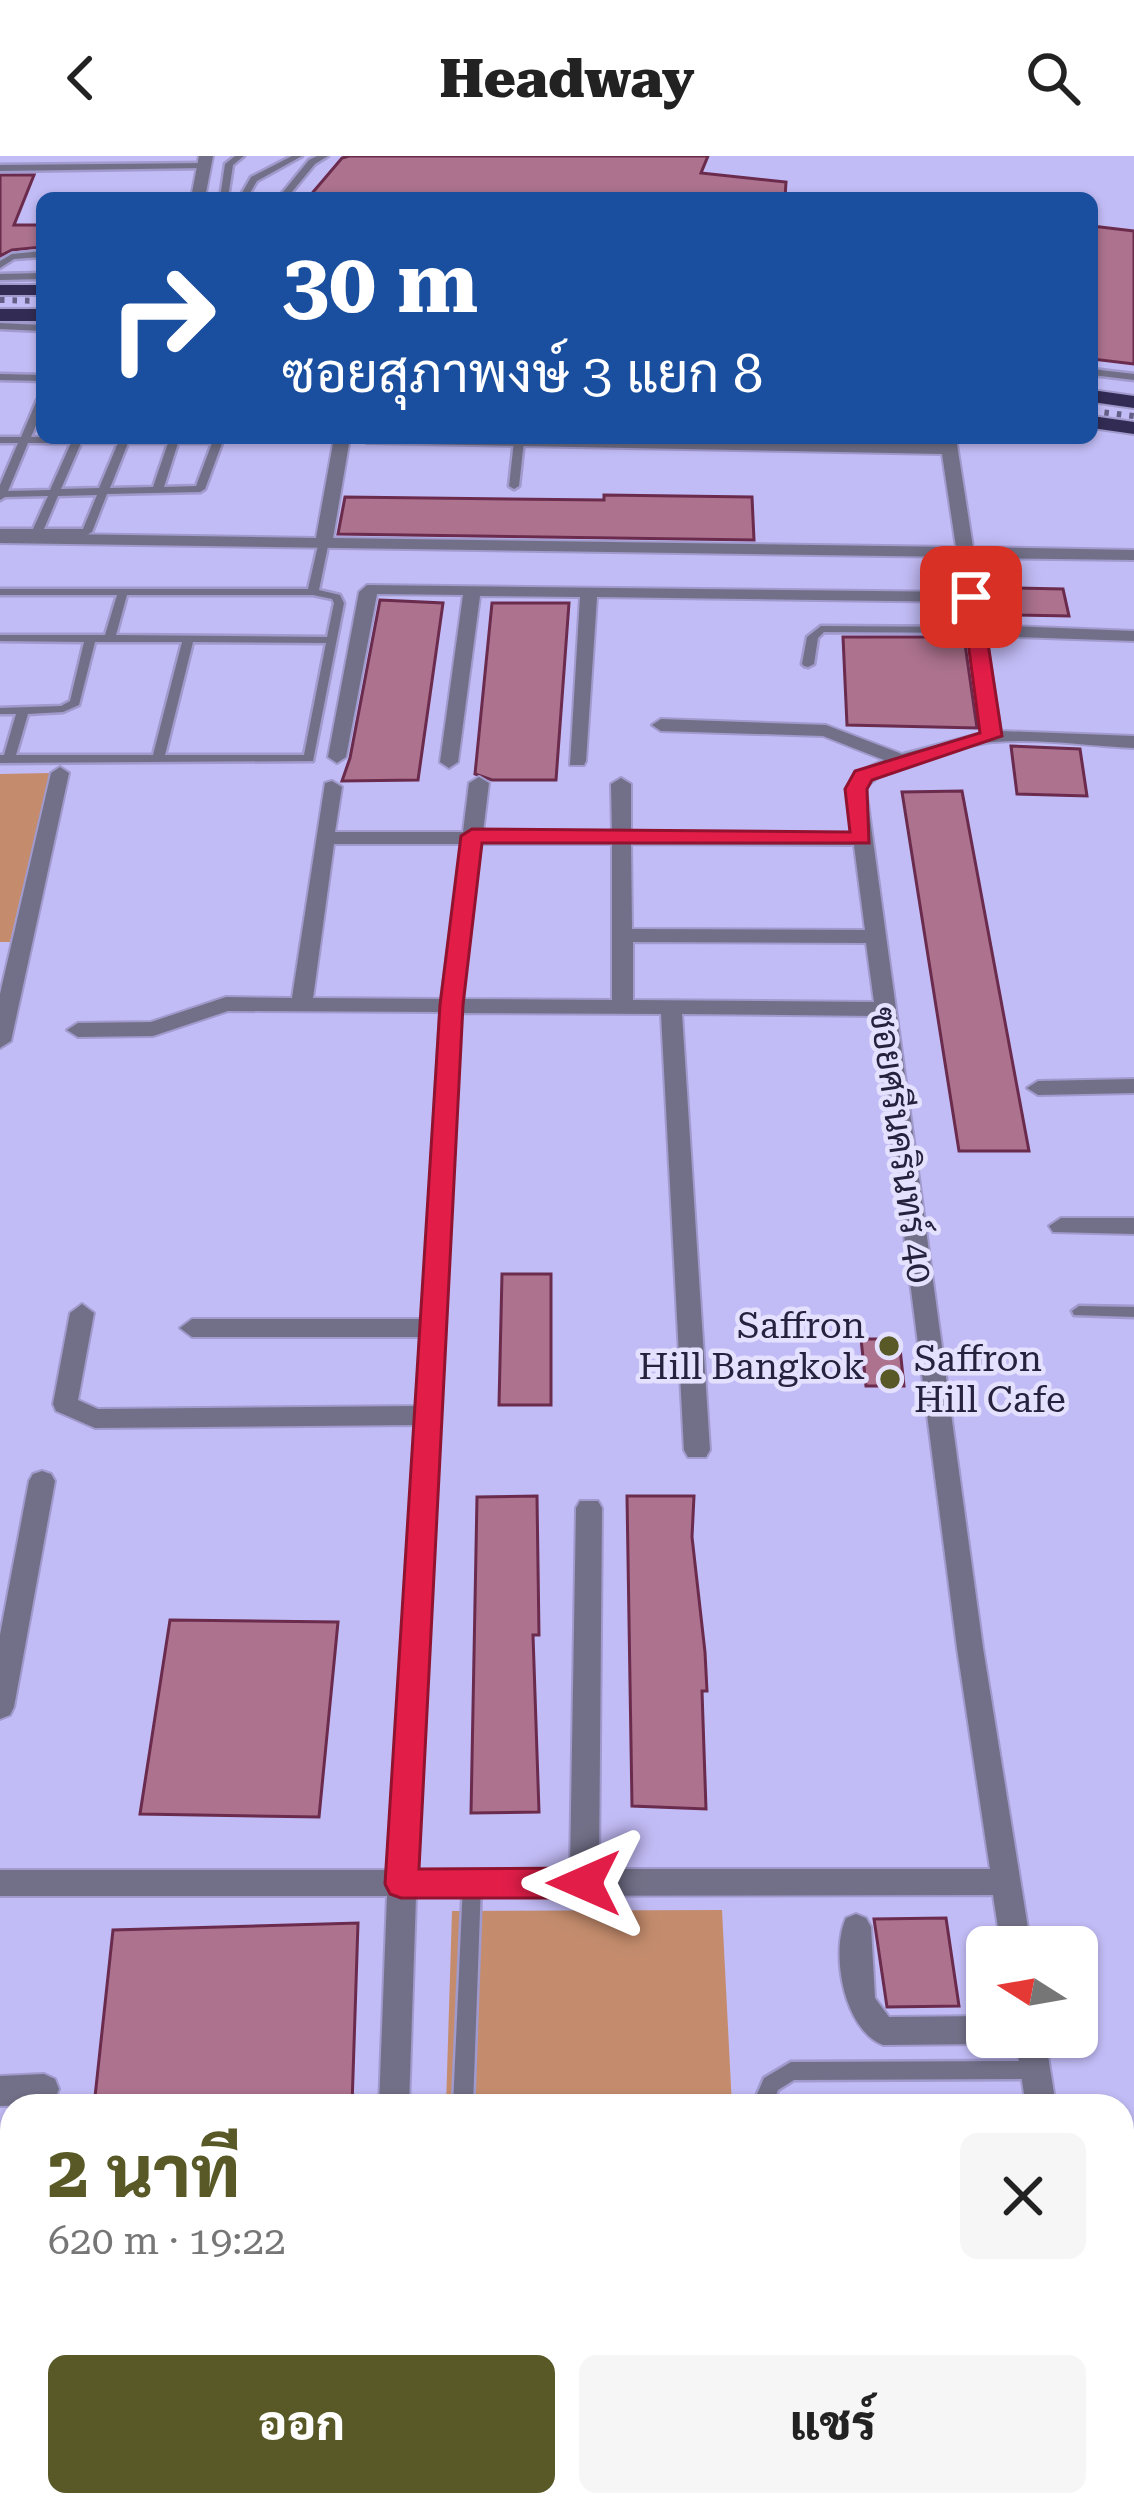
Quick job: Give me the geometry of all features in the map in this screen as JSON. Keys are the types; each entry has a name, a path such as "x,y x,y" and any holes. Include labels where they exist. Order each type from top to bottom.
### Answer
{"main road":[{"path":"0,290 36,290"},
{"path":"0,315 36,315"},
{"path":"1098,397 1134,402"},
{"path":"1098,423 1134,428"}],"street":[{"path":"199,192 205,160"},
{"path":"324,541 341,444"},
{"path":"949,444 992,736"},
{"path":"0,535 1134,554"},
{"path":"338,757 368,592 382,588 971,597"},
{"path":"448,762 472,590"},
{"path":"578,761 589,592"},
{"path":"976,630 1134,636"},
{"path":"661,725 826,731 901,760"},
{"name":"ซอยศรีนครินทร์ 40","path":"1012,1926 873,937 858,781 901,760 992,736 1132,748"},
{"path":"0,1041 60,773"},
{"path":"394,2094 401,1884 452,1005 478,783"},
{"path":"621,784 623,1006"},
{"path":"302,1004 332,787"},
{"path":"325,838 862,838"},
{"path":"624,935 873,937"},
{"path":"78,1030 153,1029 226,1004 884,1009"},
{"path":"671,1007 697,1450"},
{"path":"1038,1088 1134,1086"},
{"path":"1061,1226 1134,1226"},
{"path":"82,1313 65,1404 95,1419 428,1415"},
{"path":"192,1328 433,1328"},
{"path":"0,1707 41,1481"},
{"path":"584,1883 589,1508"},
{"path":"0,1883 1005,1882"},
{"path":"856,1927 860,2009 869,2021 883,2030 966,2030"},
{"path":"1034,2058 1039,2094"},
{"path":"0,2092 44,2089"}],"lane":[{"path":"51,167 56,156"},
{"path":"225,192 230,164 240,156"},
{"path":"254,179 298,156"},
{"path":"287,192 312,162 324,156"},
{"path":"0,168 205,160"},
{"path":"246,192 263,160"},
{"path":"0,266 12,257 36,255"},
{"path":"0,277 36,276"},
{"path":"0,326 36,328"},
{"path":"1098,373 1134,377"},
{"path":"2,380 36,379"},
{"path":"36,413 0,495 200,489 216,444"},
{"path":"0,440 36,440"},
{"path":"37,532 75,444"},
{"path":"0,535 87,532 123,444"},
{"path":"157,491 172,444"},
{"path":"514,486 519,444"},
{"path":"313,592 324,541"},
{"path":"0,592 313,592 339,601 311,758 4,760 23,710"},
{"path":"109,638 123,592"},
{"path":"808,664 813,637 820,629 976,630"},
{"path":"0,638 333,640"},
{"path":"0,711 74,705 91,638"},
{"path":"158,760 188,639"},
{"path":"1079,1311 1134,1312"},
{"path":"464,2094 472,1884"},
{"path":"767,2094 771,2084 791,2071 1036,2070"}],"shaded area":[{"path":"50,773 10,942 0,942 0,774"},
{"path":"722,1910 731,2094 446,2094 452,1911"}],"building":[{"path":"708,156 701,173 786,182 785,192 313,192 342,158"},
{"path":"0,175 34,175 14,225 36,225 36,248 0,256"},
{"path":"1098,227 1134,231 1134,364 1098,360"},
{"path":"604,495 752,497 754,540 338,534 345,497 604,500"},
{"path":"1013,588 1063,589 1069,616 1017,615"},
{"path":"380,600 443,603 418,780 342,781 350,758"},
{"path":"492,603 569,603 556,780 492,780 475,774"},
{"path":"843,637 964,637 977,728 847,725"},
{"path":"1011,746 1080,749 1087,796 1017,794"},
{"path":"962,791 1029,1151 959,1151 902,792"},
{"path":"502,1274 551,1274 551,1405 499,1405"},
{"path":"861,1339 899,1339 904,1386 866,1386"},
{"path":"537,1496 539,1635 533,1635 539,1812 471,1813 477,1497"},
{"path":"627,1496 694,1496 692,1537 707,1691 702,1691 706,1809 632,1806"},
{"path":"170,1620 338,1622 319,1817 140,1814"},
{"path":"946,1918 959,2006 887,2007 874,1919"},
{"path":"358,1923 352,2094 95,2094 113,1930"}],"railway":[{"path":"0,300 36,301"},
{"path":"1098,412 1134,416"}],"place":[{"name":"Saffron Hill Bangkok","path":"889,1346"},
{"name":"Saffron Hill Cafe","path":"890,1379"}],"route":[{"path":"584,1883 401,1884 452,1005 472,836 862,838 856,789 863,776 901,760 992,736 971,597"}]}
